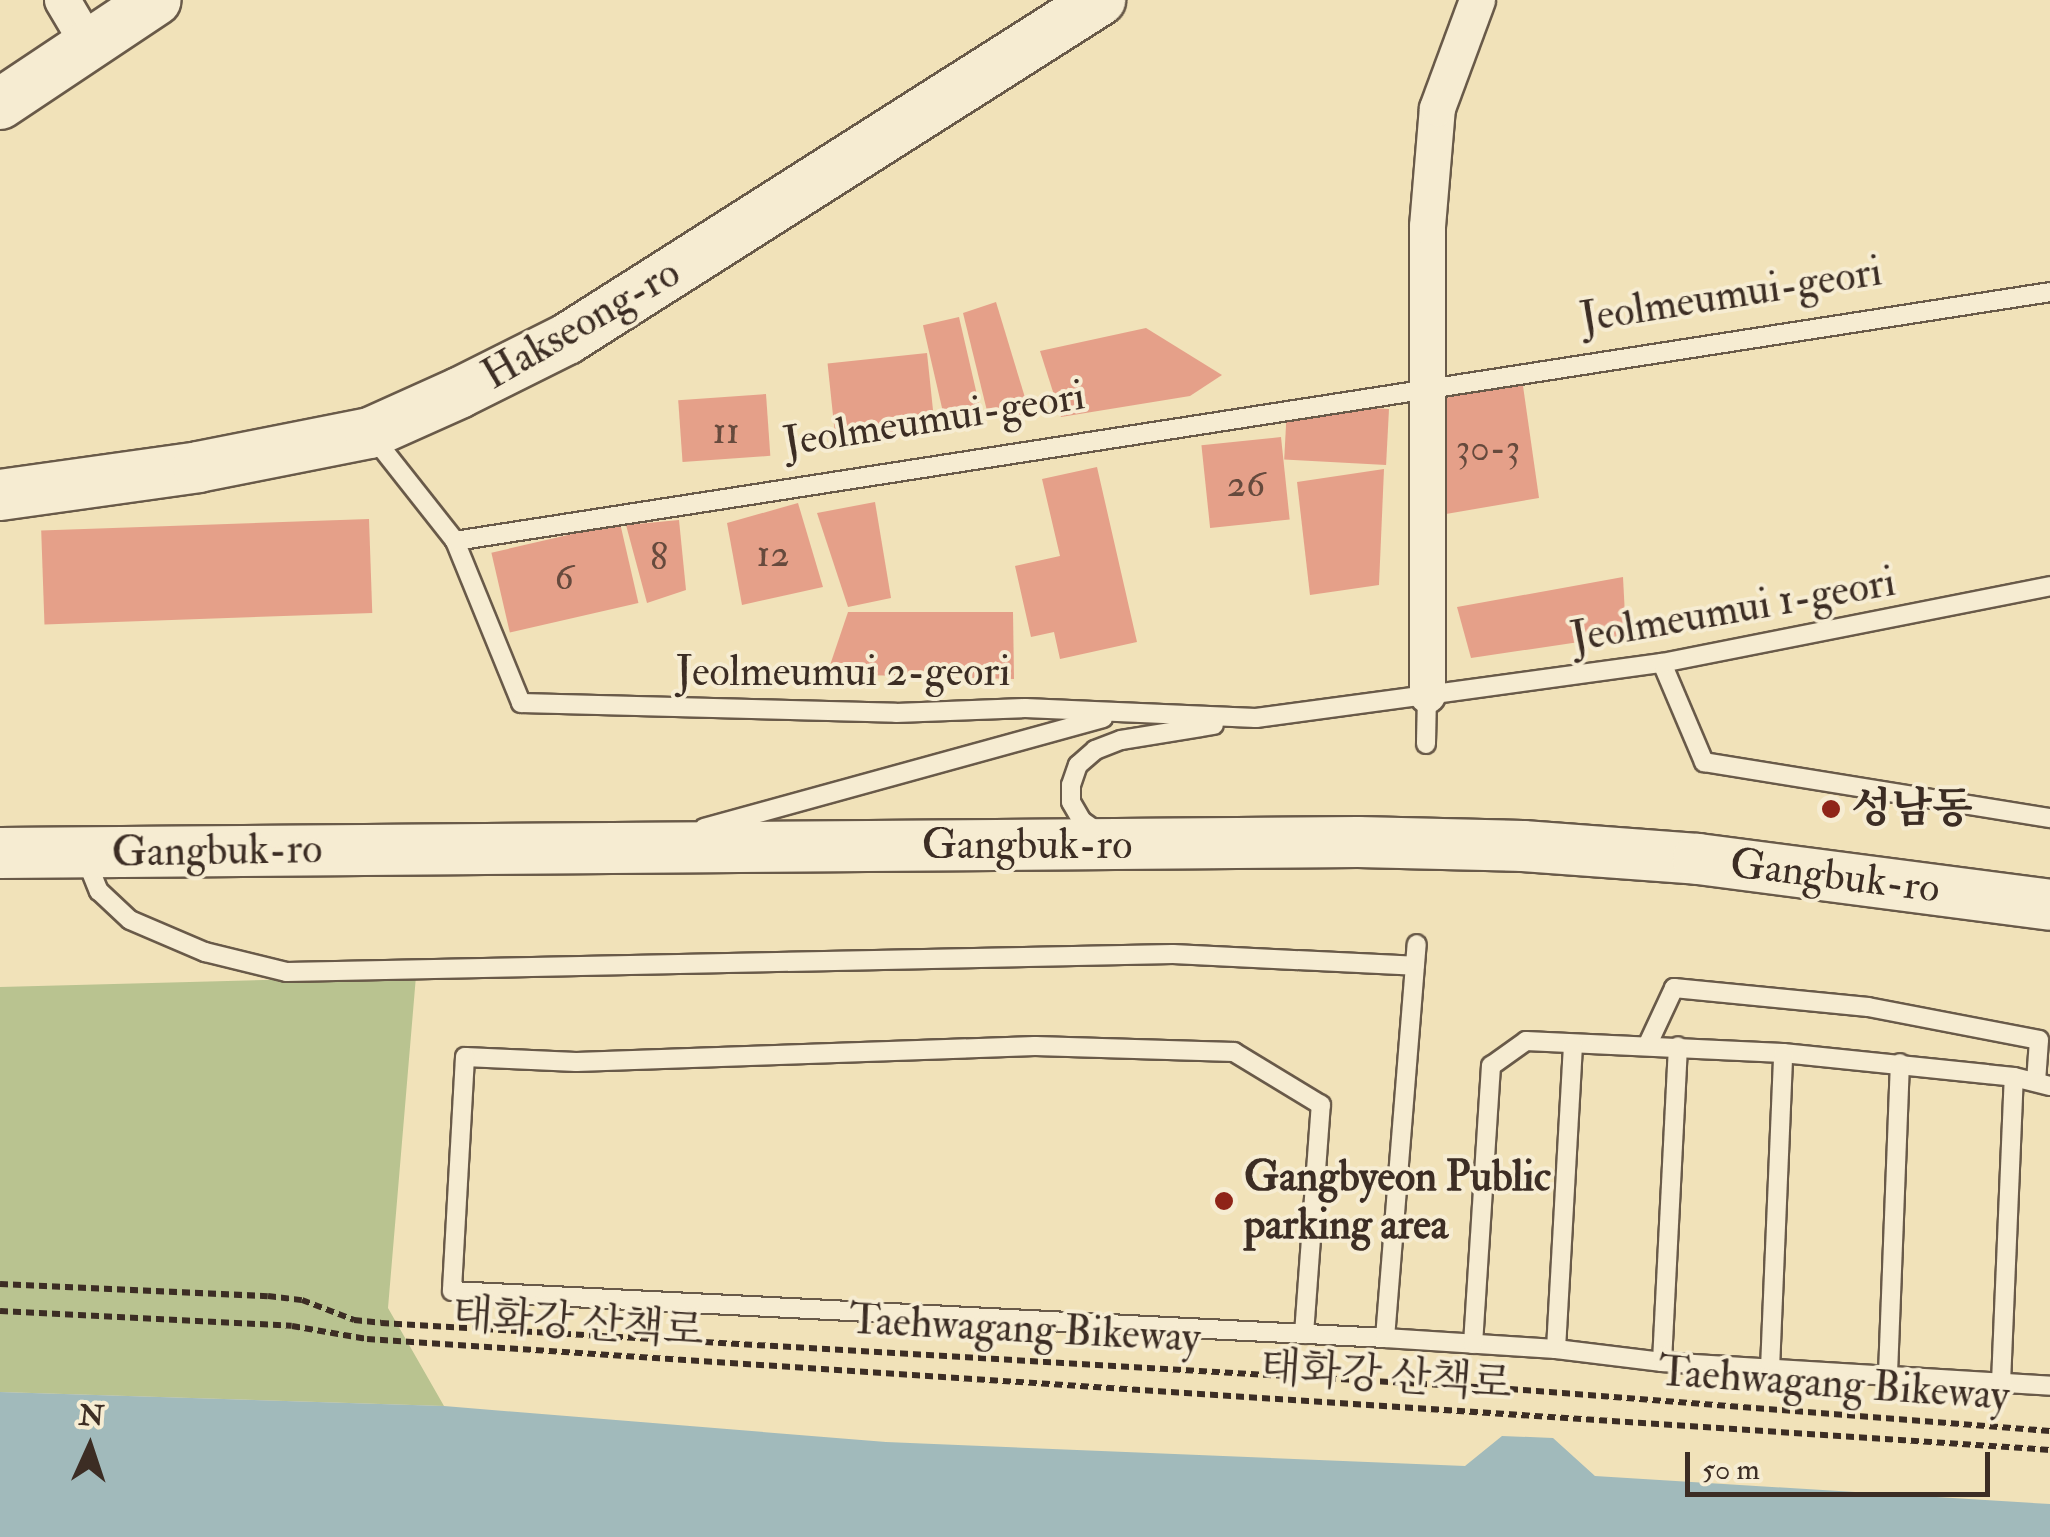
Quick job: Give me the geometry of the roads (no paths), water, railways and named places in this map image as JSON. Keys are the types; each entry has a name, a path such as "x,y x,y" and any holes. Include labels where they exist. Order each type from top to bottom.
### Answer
{"main road":[{"path":"0,104 156,0"},
{"name":"Hakseong-ro","path":"0,495 198,467 370,433 568,339 1100,0"},
{"name":"Gangbuk-ro","path":"0,853 1358,842 1542,848 1698,859 2050,905"}],"street":[{"path":"62,0 88,44"},
{"path":"1427,695 1428,226 1437,108 1477,0"}],"lane":[{"name":"Jeolmeumui-geori","path":"455,541 1426,386 2050,292"},
{"name":"Jeolmeumui 2-geori","path":"370,433 455,541 521,702 896,713 1026,708 1256,718 1427,695"},
{"name":"Jeolmeumui 1-geori","path":"1427,695 1662,663 2050,586"},
{"path":"1662,663 1704,762 2050,818"},
{"path":"1426,744 1427,695"},
{"path":"640,847 1118,714"},
{"path":"1126,844 1082,821 1071,802 1070,785 1078,765 1095,750 1121,740 1256,718"},
{"path":"82,852 99,891 130,920 205,952 287,972 1173,954 1415,966"},
{"path":"1385,1338 1417,944"},
{"path":"1473,1344 1491,1066 1526,1041 1783,1053 1900,1063 2043,1084 2039,1040 1868,1007 1674,988 1647,1046"},
{"path":"1556,1349 1573,1044"},
{"path":"1304,1334 1321,1105 1234,1052 1035,1046 576,1062 464,1056 452,1290 1304,1334 1385,1338 1556,1349 1662,1362 2050,1386"},
{"path":"1662,1362 1678,1046"},
{"path":"1770,1369 1783,1053"},
{"path":"1888,1374 1900,1063"},
{"path":"2001,1382 2014,1077"}],"water":[{"path":"0,1392 444,1406 886,1442 1465,1466 1502,1436 1553,1438 1595,1476 2050,1504 2050,1537 0,1537"}],"place":[{"name":"성남동","path":"1831,809"},
{"name":"Gangbyeon Public parking area","path":"1224,1201"}]}
